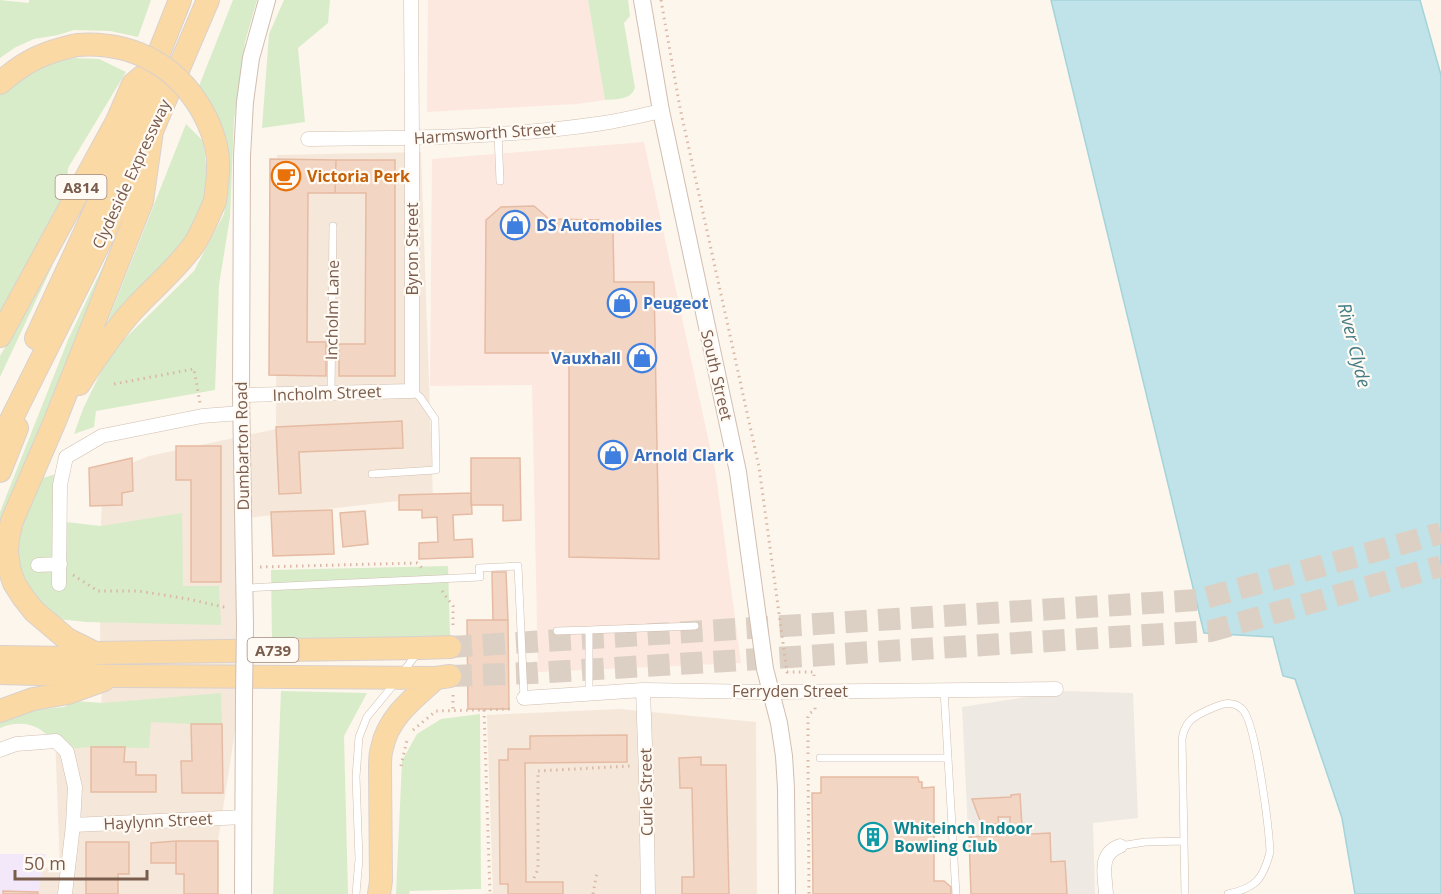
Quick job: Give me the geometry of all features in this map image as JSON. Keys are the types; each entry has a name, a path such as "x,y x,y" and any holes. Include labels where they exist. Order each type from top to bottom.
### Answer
{"main road":[{"name":"A814","path":"0,336 117,121 133,84 153,69 180,0"},
{"name":"Clydeside Expressway","path":"49,346 152,131 208,0"},
{"path":"0,83 35,57 55,50 77,45 97,44 120,48 139,54 158,64 188,88 210,126 216,145 219,168 215,201 195,243 109,339 55,421"},
{"path":"0,416 134,126 147,94 153,69"},
{"path":"95,653 67,639 34,611 14,583 9,568 7,545 12,520 55,421 142,201 152,131"},
{"name":"A814","path":"0,471 49,346"},
{"path":"0,442 49,346"},
{"name":"A739","path":"0,657 69,658 95,653 421,648 452,638"},
{"name":"A739","path":"0,673 117,676 400,677 446,680"},
{"path":"0,711 33,699 68,693 117,676"},
{"path":"379,894 381,881 381,748 393,721 406,705 446,680"}],"street":[{"name":"Dumbarton Road","path":"243,894 245,619 241,395 243,129 251,58 267,0"},
{"name":"Byron Street","path":"411,0 412,391"},
{"name":"South Street","path":"642,0 661,111 738,472 765,669 779,723 784,756 787,894"},
{"name":"Harmsworth Street","path":"308,139 498,134 598,124 661,111"},
{"name":"Incholm Street","path":"241,395 412,391"},
{"path":"38,565 59,573 60,485 66,457 102,436 202,416 241,412"},
{"name":"Ferryden Street","path":"527,698 643,690 771,692 1056,689"},
{"name":"Curle Street","path":"643,690 648,894"},
{"path":"0,750 16,744 56,741 67,752 75,787 65,894"},
{"name":"Haylynn Street","path":"73,825 244,817"},
{"path":"1106,894 1105,857 1120,846"}],"lane":[{"path":"498,134 500,181"},
{"name":"Incholm Lane","path":"331,393 333,226"},
{"path":"372,474 436,470 435,419 412,391"},
{"path":"244,588 480,577 479,568 518,566 527,698"},
{"path":"558,630 695,626"},
{"path":"589,630 589,693"},
{"path":"356,894 359,859 356,777 359,737 367,717 421,648"},
{"path":"944,690 956,894"},
{"path":"1185,894 1182,739 1184,730 1187,723 1205,711 1228,703 1236,704 1244,710 1250,725 1262,785 1270,852 1255,884 1248,889 1228,894"},
{"path":"820,758 948,758"},
{"path":"1120,846 1184,840"}],"path":[{"path":"114,384 194,369 202,416"},
{"path":"244,567 417,563 433,579 453,606 452,638"},
{"path":"59,573 73,575 98,591 139,591 188,599 245,619"},
{"path":"446,680 453,711"},
{"path":"401,767 408,735 436,711 523,709 527,698"},
{"path":"484,710 490,894"},
{"path":"534,878 538,869 538,771 646,765"},
{"path":"593,894 597,872"}],"shaded area":[{"path":"428,0 588,0 605,100 577,104 427,112"},
{"path":"644,142 716,475 741,663 538,672 532,385 430,386 432,159"},
{"path":"421,152 433,497 248,518 248,647 218,841 218,894 0,894 0,867 60,868 55,735 102,728 99,570 103,474 149,456 276,429 277,155"},
{"path":"1064,691 1133,693 1138,818 1093,823 1095,894 971,894 962,707"},
{"path":"620,709 756,722 757,894 481,894 493,893 487,715"},
{"path":"0,854 46,854 38,894 0,894"}],"green space":[{"path":"0,0 29,3 29,0 151,0 138,37 110,31 74,30 34,39 0,58"},
{"path":"233,0 257,0 245,42 234,120 230,217 219,285 215,390 96,411 94,427 74,434 83,409 110,353 194,271 224,214 229,174 199,86"},
{"path":"284,0 330,0 328,23 298,48 305,122 262,128 269,34"},
{"path":"588,0 628,0 630,16 624,23 635,88 627,97 605,100"},
{"path":"74,58 99,59 126,72 68,168 66,195 0,314 0,93 22,75 59,61"},
{"path":"186,124 204,142 208,192 195,230 112,326 107,323"},
{"path":"121,228 0,541 0,512 68,340"},
{"path":"54,262 0,377 0,356"},
{"path":"56,474 57,521 101,526 182,513 183,586 219,586 221,625 87,622 57,619 32,597 21,577 16,548 24,512 43,478"},
{"path":"448,566 450,636 272,640 271,570"},
{"path":"281,691 367,693 344,736 348,894 273,894"},
{"path":"221,693 222,724 151,722 149,748 91,747 57,750 48,736 36,727 12,724 0,728 0,722 32,710 64,707 76,701 103,703"},
{"path":"480,714 481,889 410,891 409,894 396,894 402,761 417,734 441,719"}],"water":[{"name":"River Clyde","path":"1051,0 1420,0 1441,75 1441,894 1355,894 1342,818 1295,679 1283,676 1273,637 1204,633"}],"building":[{"path":"270,159 336,160 335,193 308,193 307,342 326,342 326,376 269,375"},
{"path":"336,160 395,160 395,376 339,376 339,344 365,344 366,193 335,193"},
{"name":"Arnold Clark","path":"534,206 549,219 599,220 613,232 614,282 654,282 659,559 569,557 569,353 485,353 486,220 501,207"},
{"path":"402,421 403,448 299,452 301,493 279,494 276,427"},
{"path":"176,446 221,446 221,582 191,582 191,480 176,480"},
{"path":"132,458 133,491 122,493 122,505 90,506 89,468"},
{"path":"471,458 520,458 521,520 503,521 503,505 471,505"},
{"path":"471,493 472,514 453,515 454,540 472,539 473,557 419,559 419,543 438,542 437,517 422,518 422,510 399,510 399,495"},
{"path":"332,510 334,554 273,556 271,512"},
{"path":"365,511 368,544 343,547 340,513"},
{"path":"492,572 506,572 508,620 493,620"},
{"path":"467,620 508,620 509,709 468,709"},
{"path":"191,724 222,724 223,793 182,793 181,761 192,761"},
{"path":"627,735 627,762 525,763 526,882 563,882 563,894 508,894 508,884 500,884 499,760 508,760 508,749 530,749 530,736"},
{"path":"91,747 125,747 124,762 136,762 136,775 156,775 156,792 91,792"},
{"path":"701,757 701,765 726,765 729,894 682,894 682,877 694,877 692,788 680,788 679,758"},
{"name":"Whiteinch Indoor Bowling Club","path":"821,777 918,777 919,782 922,782 922,788 934,787 934,881 944,881 951,887 951,894 813,894 812,793 821,793"},
{"path":"1020,794 1022,827 1010,827 1010,817 998,817 999,824 981,823 972,799 1011,797 1011,795"},
{"path":"1050,833 1051,862 1065,861 1067,894 971,894 969,837"},
{"path":"176,841 218,841 218,894 184,894 184,874 176,874"},
{"path":"176,841 176,863 151,863 151,843"},
{"path":"86,842 129,842 129,874 118,874 118,894 86,894"},
{"path":"3,891 38,892 38,894 3,894"}],"tunnel":[{"path":"450,647 1198,600 1441,533"},
{"path":"450,676 533,673 1211,631 1441,566"}],"place":[{"name":"Victoria Perk","path":"286,176"},
{"name":"DS Automobiles","path":"515,225"},
{"name":"Peugeot","path":"622,303"},
{"name":"Vauxhall","path":"642,358"},
{"name":"Arnold Clark","path":"613,455"},
{"name":"Whiteinch Indoor Bowling Club","path":"873,837"}]}
